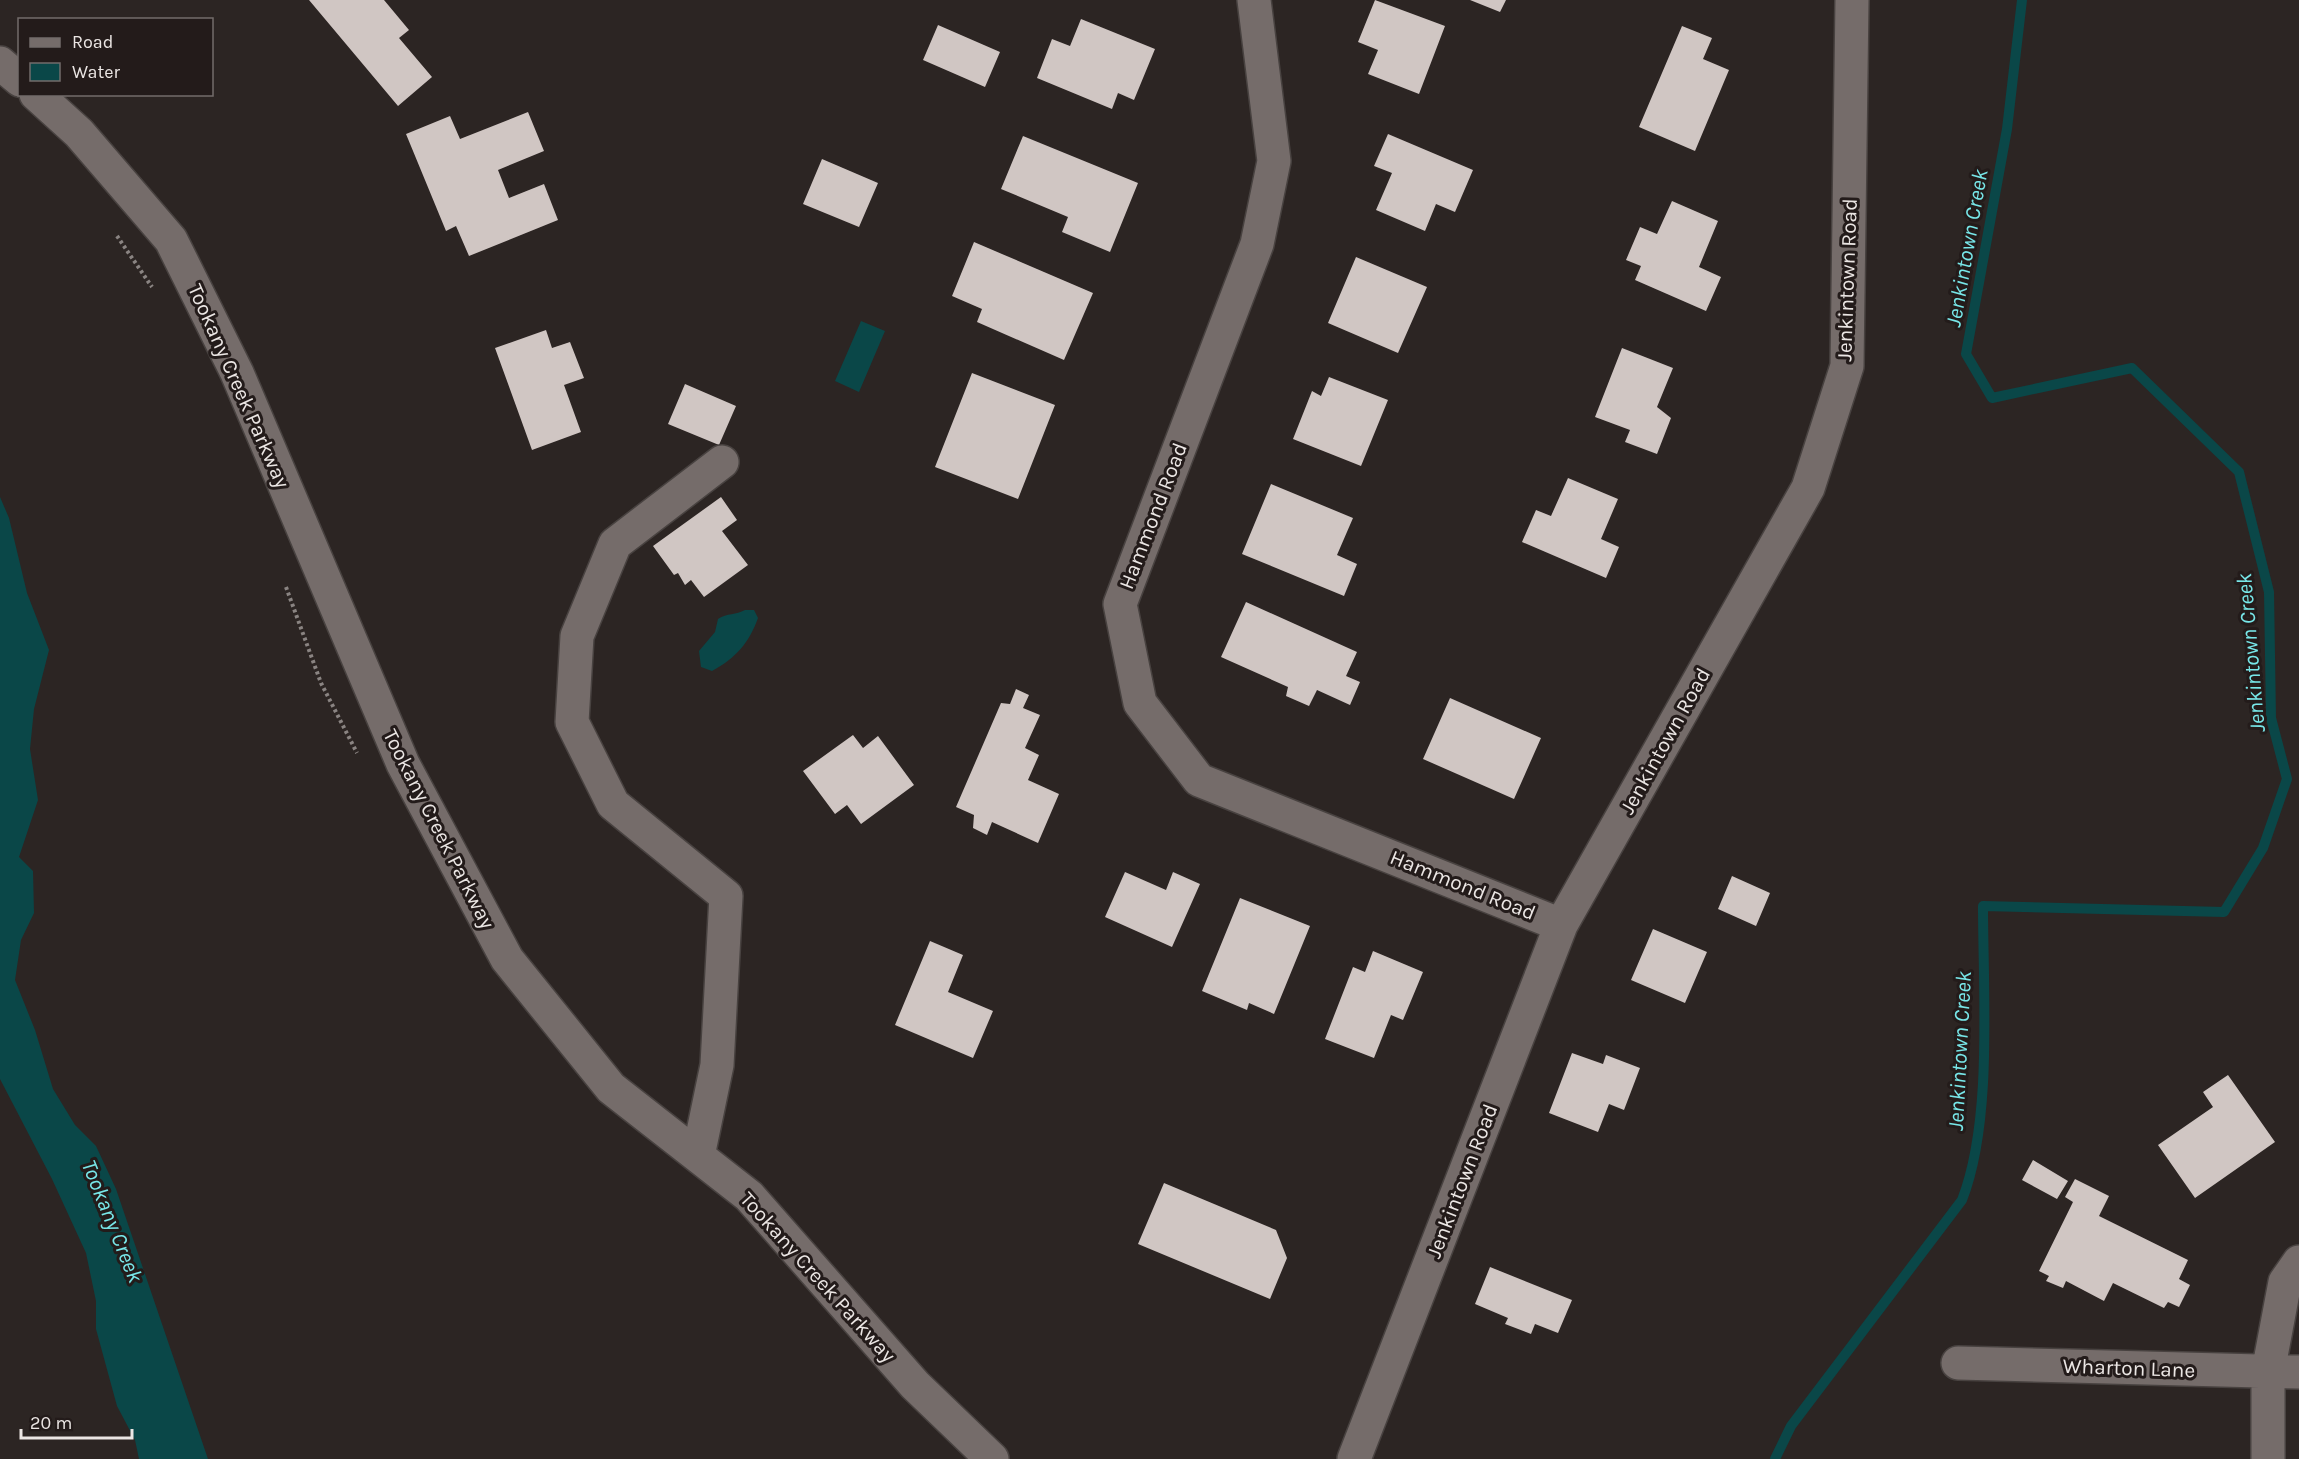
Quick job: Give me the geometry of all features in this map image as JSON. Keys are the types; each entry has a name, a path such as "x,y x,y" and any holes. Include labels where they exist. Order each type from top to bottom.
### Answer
{"street":[{"name":"Hammond Road","path":"1254,0 1274,161 1257,244 1120,604 1140,704 1199,780 1562,925"},
{"name":"Jenkintown Road","path":"1353,1459 1562,925 1808,488 1847,366 1852,0"},
{"path":"0,63 18,78"},
{"name":"Tookany Creek Parkway","path":"38,96 79,133 171,240 237,373 403,764 507,959 611,1088 749,1196 915,1385 992,1459"},
{"path":"698,1156 717,1065 726,896 613,804 572,722 577,636 615,544 722,462"},
{"path":"2268,1459 2284,1372 2286,1282 2299,1262"},
{"name":"Wharton Lane","path":"1958,1363 2284,1372"}],"water":[{"path":"861,321 885,331 859,392 835,381"},
{"name":"Tookany Creek","path":"0,497 9,518 27,593 49,650 34,709 30,749 38,800 19,857 33,871 34,913 21,940 15,980 35,1030 53,1089 75,1125 96,1146 116,1189 208,1459 139,1459 135,1440 117,1406 96,1329 96,1301 86,1253 52,1179 0,1079"},
{"path":"745,610 754,610 758,618 746,642 728,661 712,671 701,667 699,651 715,632 718,619"}],"building":[{"path":"309,0 384,0 409,30 399,38 432,77 398,106"},
{"path":"1375,0 1445,26 1419,94 1368,74 1378,50 1358,42"},
{"path":"1470,0 1506,0 1500,12"},
{"path":"1081,19 1155,49 1134,100 1118,93 1112,109 1037,78 1052,39 1070,46"},
{"path":"938,25 1000,52 985,87 923,60"},
{"path":"1682,26 1712,38 1703,59 1729,70 1695,151 1639,127"},
{"path":"528,112 544,151 498,170 509,198 544,184 558,220 469,256 456,226 446,231 406,134 450,116 460,139"},
{"path":"1388,134 1473,170 1455,212 1436,204 1425,231 1376,210 1392,173 1374,166"},
{"path":"1023,136 1138,183 1110,252 1062,232 1068,217 1001,189"},
{"path":"822,159 878,183 859,227 803,204"},
{"path":"1672,201 1718,221 1699,267 1721,277 1706,311 1635,280 1641,266 1626,260 1640,227 1657,234"},
{"path":"974,242 1093,293 1064,360 977,322 982,309 952,296"},
{"path":"1356,257 1427,287 1398,353 1328,323"},
{"path":"546,330 552,348 570,342 584,378 564,385 581,432 532,450 495,348"},
{"path":"1622,348 1673,368 1657,407 1671,418 1657,454 1625,442 1630,430 1595,417"},
{"path":"972,373 1055,405 1018,499 935,467"},
{"path":"1329,377 1388,400 1361,466 1293,439 1312,391 1321,396"},
{"path":"685,384 736,406 719,445 668,424"},
{"path":"1568,478 1618,499 1601,539 1619,547 1606,578 1522,542 1536,510 1551,516"},
{"path":"1271,484 1353,518 1337,555 1357,564 1344,596 1242,554"},
{"path":"721,497 737,520 722,531 748,565 704,597 691,580 685,585 678,573 674,575 653,546"},
{"path":"1246,602 1357,652 1346,676 1360,682 1350,705 1317,690 1309,706 1286,696 1288,687 1221,657"},
{"path":"1016,689 1029,695 1023,708 1040,715 1025,748 1039,755 1028,780 1059,794 1038,843 992,822 987,835 973,828 974,815 956,807 1001,703 1010,704"},
{"path":"1450,698 1541,738 1514,799 1423,759"},
{"path":"853,735 863,748 878,736 914,785 861,824 847,805 835,814 803,771"},
{"path":"1125,872 1166,890 1173,872 1200,884 1172,947 1105,917"},
{"path":"1732,876 1770,893 1756,926 1718,909"},
{"path":"1240,898 1310,926 1274,1014 1249,1003 1247,1010 1202,991"},
{"path":"1653,929 1707,952 1685,1003 1631,980"},
{"path":"930,941 963,955 948,992 993,1011 973,1058 895,1025"},
{"path":"1373,951 1423,972 1403,1020 1391,1015 1374,1058 1325,1039 1353,967 1365,972"},
{"path":"1572,1053 1603,1064 1606,1055 1640,1068 1624,1110 1609,1104 1598,1132 1549,1113"},
{"path":"2228,1075 2275,1142 2195,1198 2158,1145 2213,1107 2203,1092"},
{"path":"2033,1160 2068,1181 2057,1199 2022,1180"},
{"path":"2075,1179 2109,1196 2099,1216 2188,1260 2179,1279 2190,1285 2179,1307 2168,1302 2164,1308 2113,1283 2104,1301 2066,1281 2063,1288 2046,1281 2049,1276 2039,1271 2073,1202 2065,1197"},
{"path":"1164,1183 1276,1230 1287,1258 1270,1299 1138,1244"},
{"path":"1490,1267 1572,1300 1558,1333 1535,1324 1531,1334 1505,1324 1508,1318 1475,1304"}],"waterway":[{"name":"Jenkintown Creek","path":"1775,1459 1791,1426 1962,1200 1972,1168 1982,1095 1985,1016 1983,906 2224,912 2263,848 2287,779 2271,718 2269,592 2239,472 2132,368 1992,398 1966,354 2007,129 2022,0"}]}
